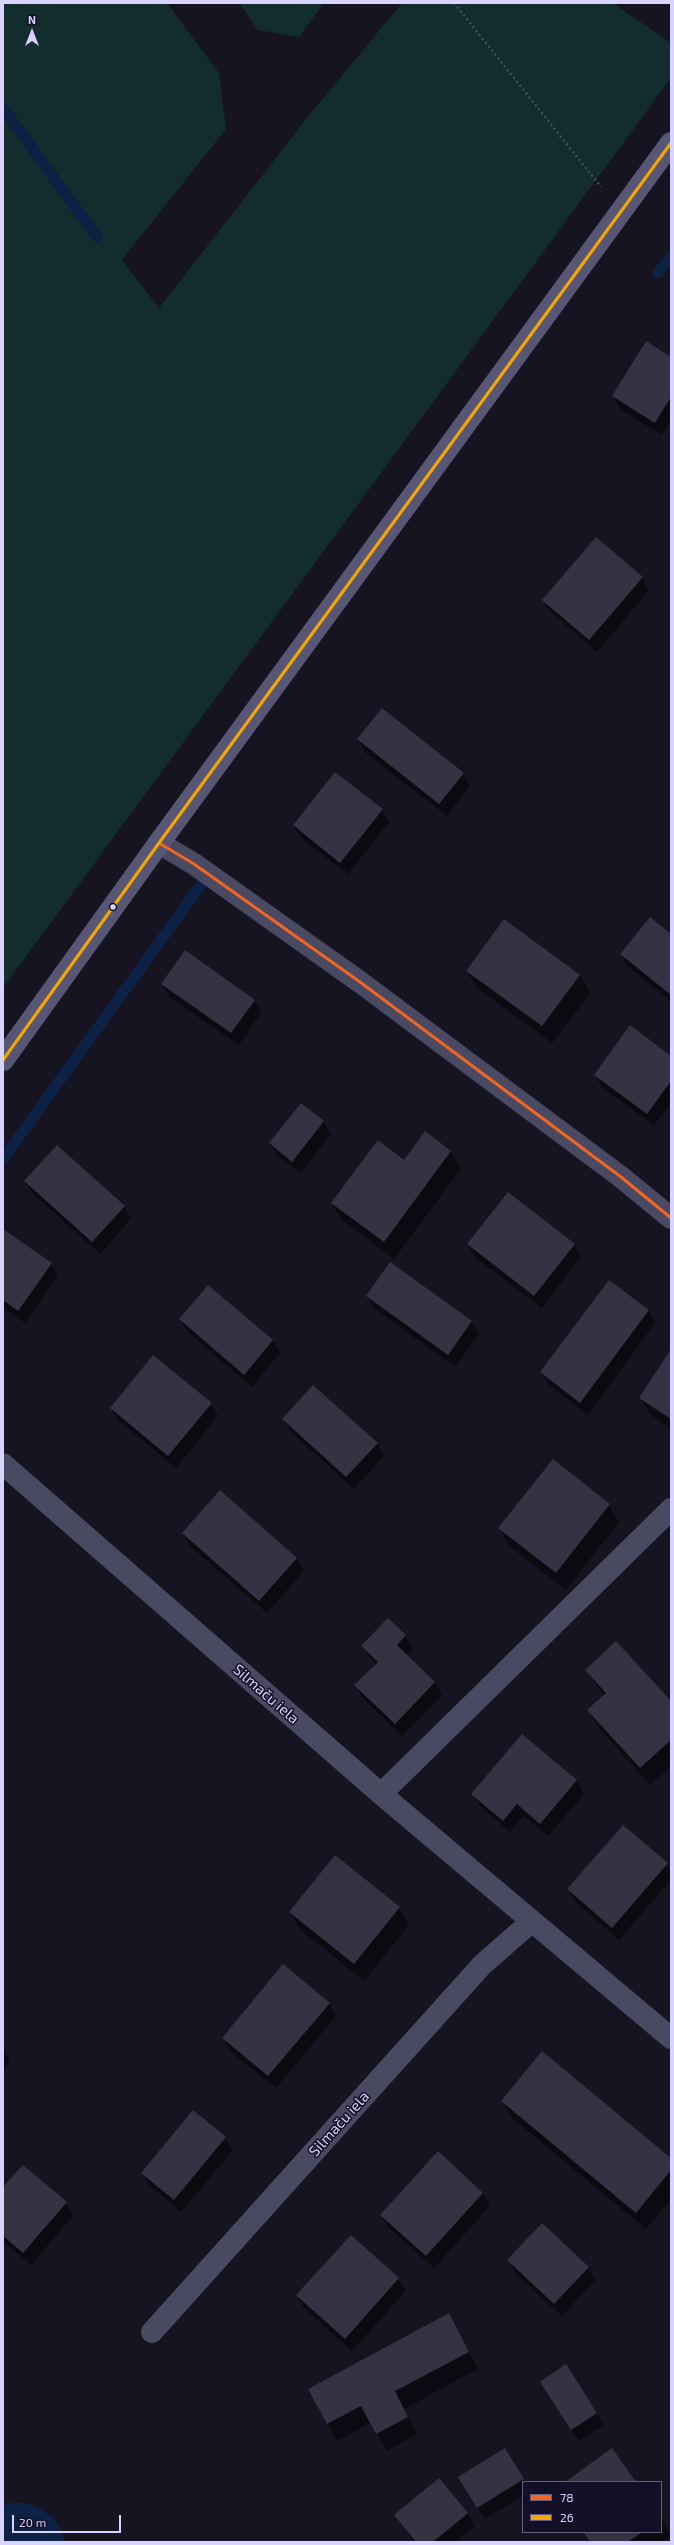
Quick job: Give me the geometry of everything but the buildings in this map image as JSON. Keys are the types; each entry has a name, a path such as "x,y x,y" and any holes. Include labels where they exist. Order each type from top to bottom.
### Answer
{"street":[{"path":"3,1060 159,842 671,143"},
{"path":"159,842 199,868 360,982 614,1172 671,1218"},
{"name":"Silmaču iela","path":"3,1464 381,1794 531,1922 671,2038"},
{"path":"381,1794 671,1509"},
{"name":"Silmaču iela","path":"152,2332 482,1965 531,1922"}],"path":[{"path":"454,3 620,212"}],"green space":[{"path":"3,3 167,3 219,73 226,129 122,260 159,308 310,114 402,3 613,3 671,43 671,78 3,988"},
{"path":"239,3 324,3 299,37 258,30"}],"water":[{"path":"11,2503 27,2503 41,2509 54,2518 62,2531 65,2542 3,2542 3,2506"}],"waterway":[{"path":"3,108 97,237"},
{"path":"658,273 671,256"},
{"path":"3,1159 200,886"}],"transit line":[{"name":"26","path":"3,1060 159,843 671,143"},
{"name":"78","path":"159,843 194,864 360,982 621,1177 671,1218"}]}
